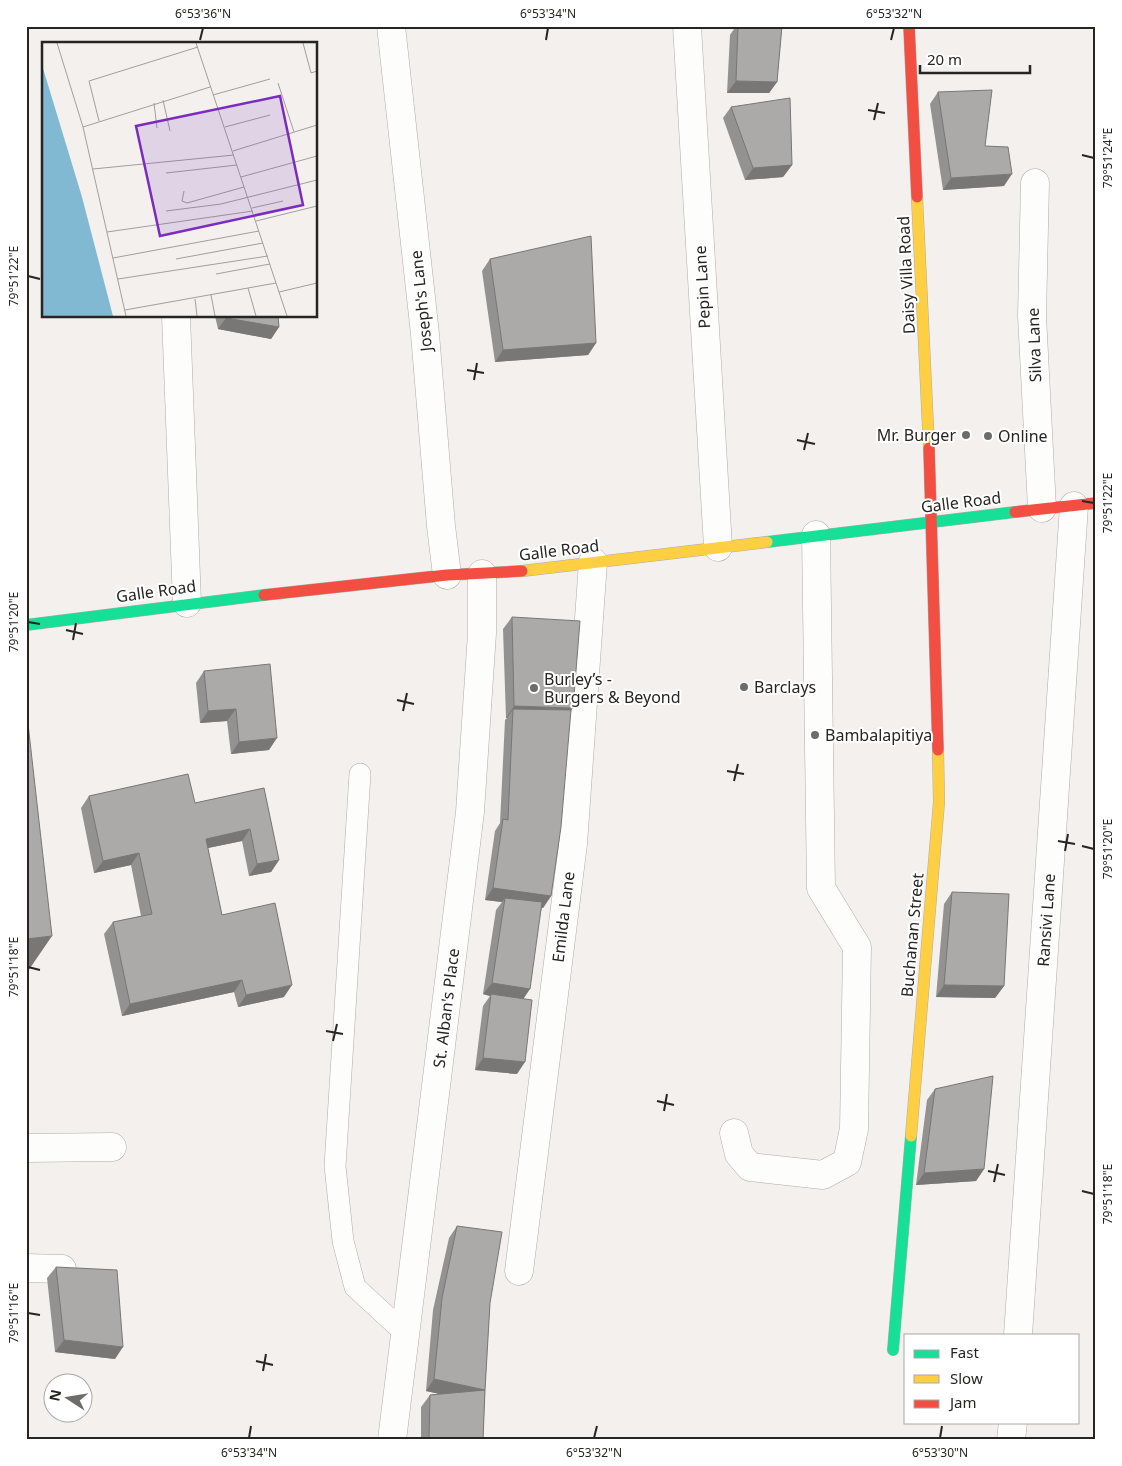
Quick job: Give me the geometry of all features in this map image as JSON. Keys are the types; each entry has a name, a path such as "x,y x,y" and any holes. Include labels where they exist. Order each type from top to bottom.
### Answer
{"main road":[{"name":"Daisy Villa Road","path":"910,26 933,522"},
{"name":"Galle Road","path":"26,625 187,603 448,575 482,574 593,562 1085,504"},
{"name":"Buchanan Street","path":"893,1350 939,802 933,522"}],"street":[{"name":"Joseph's Lane","path":"391,26 425,334 440,526 448,575"},
{"name":"Pepin Lane","path":"687,26 718,547"},
{"name":"Silva Lane","path":"1035,183 1032,316 1042,508"},
{"path":"176,318 187,603"},
{"name":"Ransivi Lane","path":"1018,1334 1085,504"},
{"path":"734,1133 739,1154 750,1167 823,1175 846,1162 854,1129 857,947 821,888 816,536"},
{"name":"Emilda Lane","path":"519,1271 573,844 593,562"},
{"name":"St. Alban's Place","path":"392,1440 470,812 482,633 482,574"},
{"path":"26,1148 112,1148"},
{"path":"26,1268 62,1269"},
{"path":"1012,1440 1013,1424"}],"lane":[{"path":"360,774 335,1166 343,1241 355,1287 405,1333"}],"building":[{"path":"738,26 782,26 777,82 736,81"},
{"path":"992,90 985,146 1008,147 1012,174 951,178 938,92"},
{"path":"790,98 792,165 753,168 731,107"},
{"path":"591,236 596,343 503,350 490,259"},
{"path":"226,318 278,318 279,327"},
{"path":"512,617 580,621 573,708 514,706"},
{"path":"270,664 277,738 239,742 236,709 208,711 204,671"},
{"path":"26,706 52,936 26,939"},
{"path":"513,709 571,710 561,827 551,896 493,888 503,819 508,820"},
{"path":"188,774 195,803 264,788 279,860 257,864 250,829 206,839 222,915 275,903 292,985 246,995 242,980 130,1004 113,922 152,914 139,853 103,861 89,796"},
{"path":"952,892 1009,894 1004,986 944,985"},
{"path":"505,898 542,902 530,989 492,983"},
{"path":"491,994 532,1000 525,1062 483,1058"},
{"path":"993,1076 984,1169 924,1173 935,1089"},
{"path":"457,1226 502,1232 490,1303 485,1390 434,1379 442,1298"},
{"path":"56,1267 117,1270 123,1347 64,1340"},
{"path":"485,1390 483,1440 429,1440 430,1395"}],"traffic: fast":[{"path":"767,542 1015,512"},
{"path":"26,625 264,595"},
{"path":"893,1350 911,1136"}],"traffic: slow":[{"path":"917,197 929,448"},
{"path":"522,571 767,542"},
{"path":"911,1136 939,802 938,750"}],"traffic: jam":[{"path":"909,26 917,197"},
{"path":"929,448 938,750"},
{"path":"1015,512 1096,503"},
{"path":"264,595 447,575 522,571"}],"place":[{"name":"Mr. Burger","path":"966,435"},
{"name":"Online","path":"988,436"},
{"name":"Barclays","path":"744,687"},
{"name":"Burley’s - Burgers & Beyond","path":"534,688"},
{"name":"Bambalapitiya","path":"815,735"}]}
